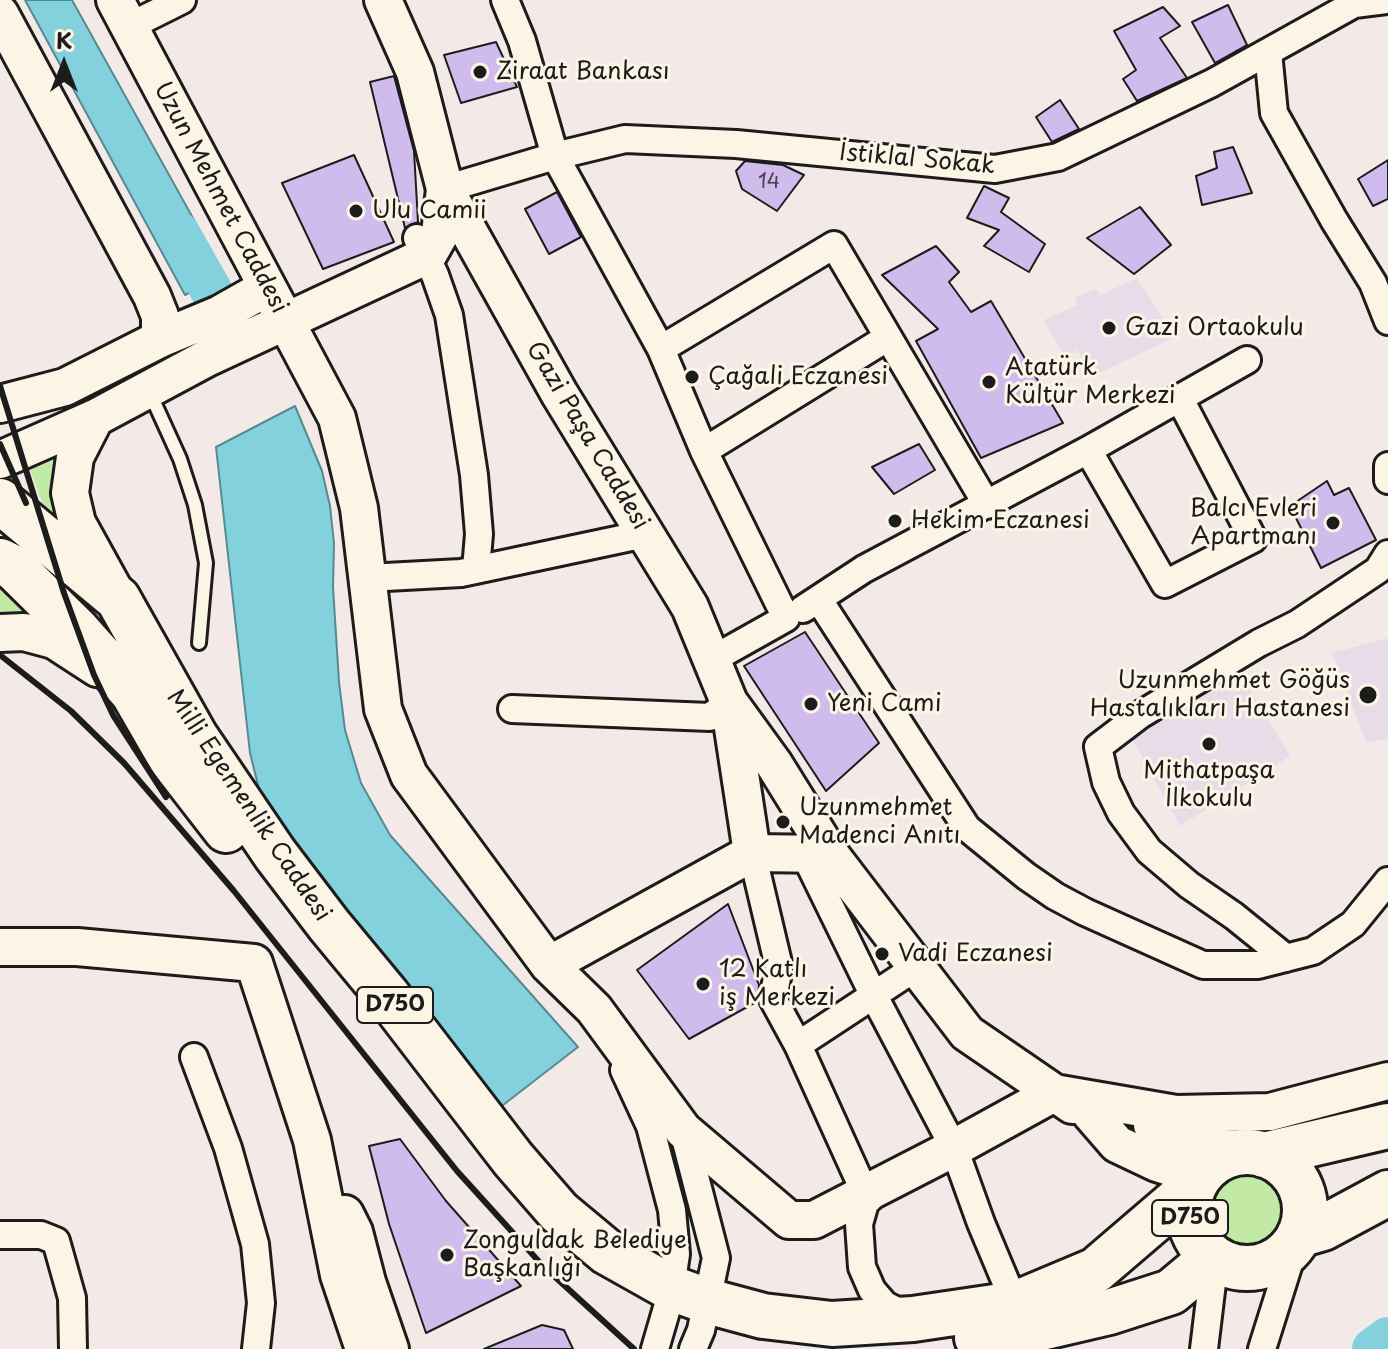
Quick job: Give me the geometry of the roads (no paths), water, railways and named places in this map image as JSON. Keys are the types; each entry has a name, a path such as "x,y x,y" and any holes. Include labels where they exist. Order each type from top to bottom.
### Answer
{"highway":[{"name":"Milli Egemenlik Caddesi","path":"0,501 118,599 195,736 275,854 513,1159 559,1212 682,1322 763,1316 906,1334"},
{"name":"D750","path":"0,561 14,568 58,611 133,693 171,759 370,1020 516,1204 564,1254 620,1293 682,1322 777,1349"},
{"name":"D750","path":"1030,1328 1197,1182 1215,1161 1233,1153 1254,1154 1388,1126"},
{"path":"1254,1154 1287,1168 1299,1184 1305,1202 1304,1221 1297,1238"},
{"name":"D750","path":"1197,1182 1189,1210 1191,1229 1200,1245 1214,1258 1232,1266 1251,1268 1269,1264 1285,1254 1297,1238 1323,1228 1388,1193"},
{"name":"D750","path":"906,1334 1030,1328 1109,1312 1171,1292 1214,1258"}],"street":[{"path":"122,13 182,0"},
{"name":"Gazi Paşa Caddesi","path":"383,0 415,72 445,189 559,393 690,607 729,702 774,764 817,854 918,966 967,1033 1054,1093 1091,1114"},
{"path":"505,0 522,41 555,156 661,349 704,451 786,618"},
{"name":"İstiklal Sokak","path":"445,189 625,139 736,144 995,169 1058,157 1212,83 1352,2 1386,0"},
{"name":"Uzun Mehmet Caddesi","path":"122,13 284,322 421,247"},
{"path":"0,14 152,296 160,316 160,339"},
{"path":"1268,52 1274,113 1373,283 1388,321"},
{"path":"445,189 440,234 421,247 449,315 474,475 479,534 476,569"},
{"path":"661,349 834,245 987,505"},
{"path":"0,404 65,387 160,339 220,314 266,288"},
{"path":"0,460 95,418 207,358 284,322 337,418 359,508 383,709 409,775 549,965 594,1009 683,1130 789,1220 814,1220 1054,1093 1176,1114 1270,1112 1388,1081"},
{"path":"704,451 887,338"},
{"path":"713,659 819,600 864,569 1088,450 1247,360"},
{"path":"0,395 25,396 65,387"},
{"path":"1088,450 1165,584 1253,539 1180,399"},
{"path":"95,418 75,457 70,493 77,523 118,599"},
{"path":"1388,466 1388,480"},
{"path":"367,578 461,573 645,534"},
{"path":"1286,958 1149,851 1121,813 1106,782 1098,747 1140,715 1259,643 1297,624 1378,570 1388,554"},
{"path":"819,600 967,828 999,857 1055,896 1203,965 1258,965 1313,951 1353,924 1388,881"},
{"path":"0,633 24,632 54,640 133,693"},
{"path":"512,709 710,717 729,702 752,853 779,967 773,999 875,1188"},
{"path":"549,965 752,853 817,854 873,994 954,1148 981,1223 1030,1328"},
{"path":"0,947 77,947 254,963 318,1165 339,1275 364,1349"},
{"path":"798,1045 918,966"},
{"path":"594,1009 650,1126 661,1165 672,1210 682,1322"},
{"path":"194,1057 228,1148 255,1244 261,1303 256,1349"},
{"path":"1091,1114 1168,1129 1254,1154"},
{"path":"1091,1114 1117,1144 1197,1182"},
{"path":"682,1322 716,1258 683,1130"},
{"path":"318,1165 354,1232 390,1349"},
{"path":"875,1188 865,1203 859,1224 862,1267 872,1290 906,1334"},
{"path":"0,1235 41,1235 56,1241 72,1298 73,1349"},
{"path":"1262,1349 1297,1238"},
{"path":"1204,1349 1214,1258"}],"lane":[{"path":"153,388 195,505 206,563 199,643"}],"water":[{"path":"25,0 72,0 224,274 185,295"},
{"path":"295,406 322,471 330,506 339,682 345,730 361,783 390,835 578,1047 498,1109 329,894 260,793 250,753 216,447"}],"waterway":[{"path":"178,232 211,290"},
{"path":"1373,1349 1388,1338"}],"railway":[{"path":"0,386 64,593 94,675 113,715 166,797"},
{"path":"0,444 26,503"},
{"path":"0,655 71,711 124,763 234,891 457,1171 543,1266 634,1349"}],"place":[{"name":"Ziraat Bankası","path":"480,72"},
{"name":"Ulu Camii","path":"356,211"},
{"name":"Gazi Ortaokulu","path":"1109,328"},
{"name":"Çağali Eczanesi","path":"692,377"},
{"name":"Atatürk Kültür Merkezi","path":"989,382"},
{"name":"Hekim Eczanesi","path":"895,521"},
{"name":"Balcı Evleri Apartmanı","path":"1333,523"},
{"name":"Uzunmehmet Göğüs Hastalıkları Hastanesi","path":"1368,695"},
{"name":"Yeni Cami","path":"811,704"},
{"name":"Mithatpaşa İlkokulu","path":"1209,744"},
{"name":"Uzunmehmet Madenci Anıtı","path":"783,822"},
{"name":"Vadi Eczanesi","path":"882,954"},
{"name":"12 Katlı iş Merkezi","path":"703,984"},
{"name":"Zonguldak Belediye Başkanlığı","path":"447,1255"}]}
